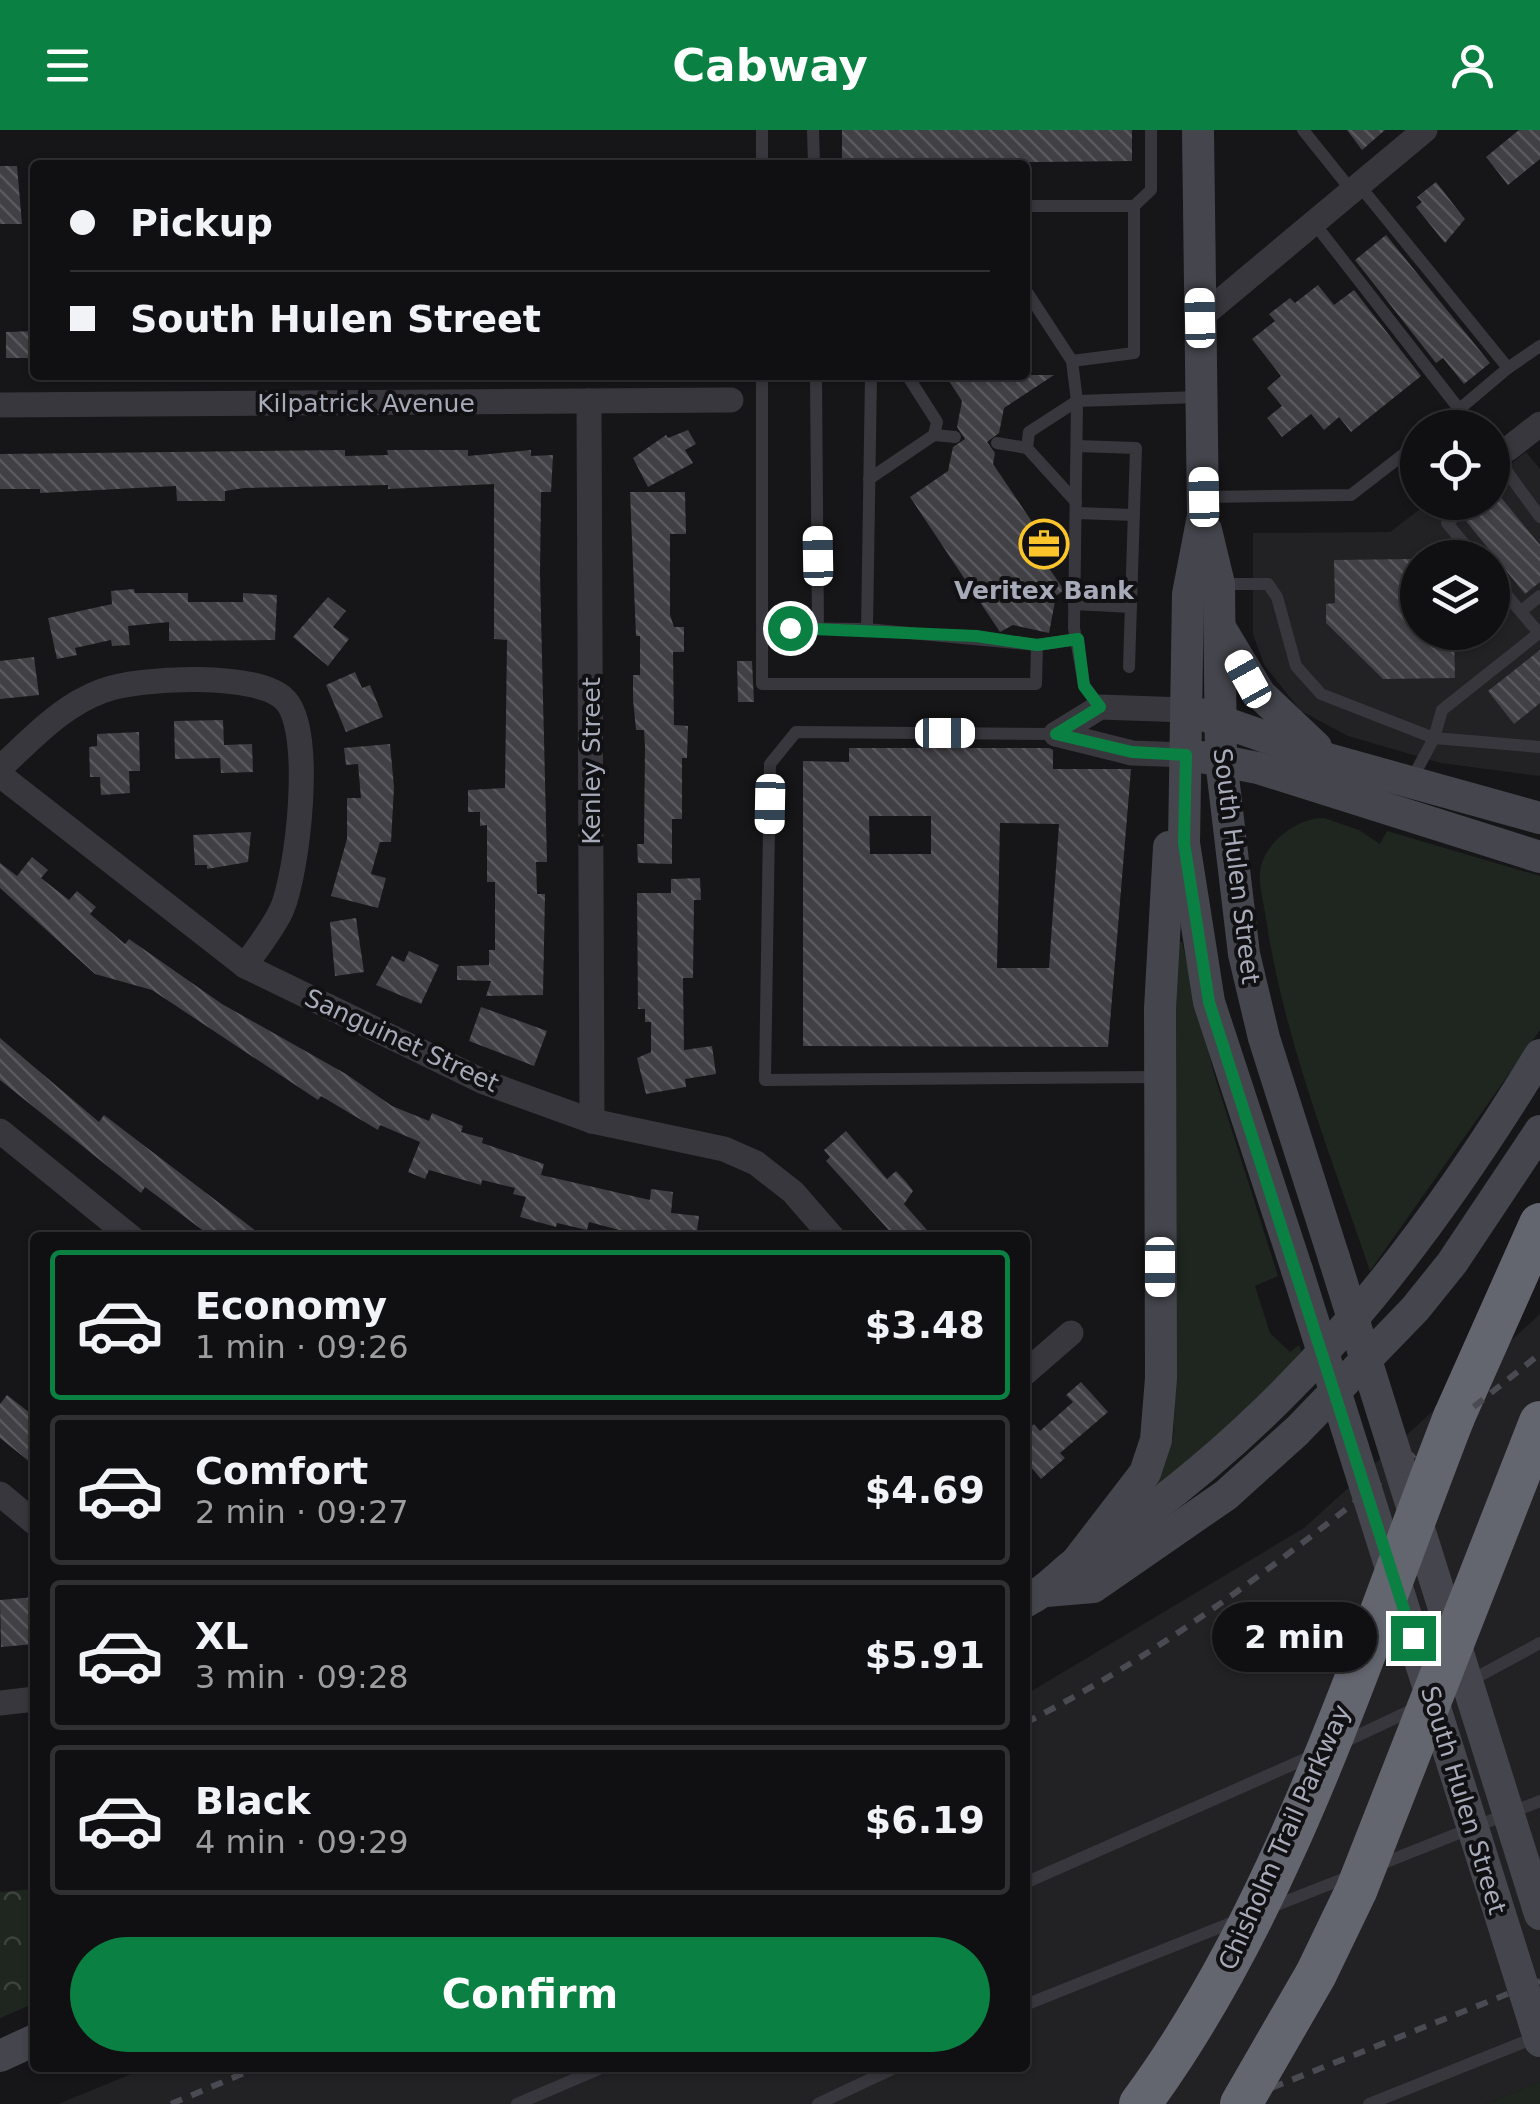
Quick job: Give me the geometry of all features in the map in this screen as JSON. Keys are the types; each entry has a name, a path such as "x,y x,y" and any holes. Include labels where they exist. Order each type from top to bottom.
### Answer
{"highway":[{"name":"Chisholm Trail Parkway","path":"1140,2104 1213,1994 1260,1900 1338,1716 1486,1340 1540,1224"},
{"path":"1241,2104 1316,1974 1356,1892 1540,1422"}],"main road":[{"path":"1198,130 1203,507"},
{"name":"South Hulen Street","path":"1203,507 1219,584 1221,760 1238,922 1251,988 1540,1914"},
{"name":"South Hulen Street","path":"1203,507 1188,594 1184,843 1209,1002 1540,2038"},
{"path":"1219,626 1260,694 1331,760"},
{"path":"1186,710 1331,760 1540,818"},
{"path":"1078,1560 1145,1473 1156,1440 1161,1378 1159,1078 1170,813 1186,755 1221,760 1540,857"},
{"path":"1036,1597 1078,1560 1200,1475 1325,1350 1420,1239 1540,1054"},
{"path":"1036,1597 1093,1587 1226,1496 1297,1431 1427,1294 1540,1131"},
{"path":"0,2056 30,2042"}],"street":[{"path":"1200,318 1425,130"},
{"name":"Kilpatrick Avenue","path":"0,405 731,400"},
{"name":"Kenley Street","path":"589,401 592,1121"},
{"path":"1510,450 1540,424"},
{"path":"0,771 61,712 104,690 144,683 248,681 269,686 288,703 298,740 302,798 298,845 282,909 245,966"},
{"path":"1056,734 1100,707 1186,710"},
{"path":"1056,734 1132,752 1186,755"},
{"name":"Sanguinet Street","path":"0,771 245,966 484,1082 592,1121 724,1149 756,1162 794,1192 828,1232"},
{"path":"0,1132 125,1232"},
{"path":"1030,1368 1071,1333"},
{"path":"0,1494 30,1519"},
{"path":"0,1703 30,1699"}],"lane":[{"path":"762,130 762,160"},
{"path":"813,130 814,160"},
{"path":"1030,206 1134,206 1151,190 1152,130"},
{"path":"1303,130 1508,368"},
{"path":"1072,361 1134,352 1134,206"},
{"path":"1314,223 1461,410 1508,368 1540,346"},
{"path":"1030,298 1072,361 1077,402 1074,604 1084,686 1100,707"},
{"path":"762,380 762,684 1036,684 1037,645"},
{"path":"816,380 818,628"},
{"path":"867,629 871,380"},
{"path":"909,380 936,422 934,436"},
{"path":"1134,515 1076,507 1028,448 1029,432 1077,402 1202,396"},
{"path":"869,478 934,436 955,437"},
{"path":"997,444 1028,448"},
{"path":"1076,446 1136,448 1129,667"},
{"path":"1203,507 1351,496 1400,457"},
{"path":"1510,472 1540,517"},
{"path":"1451,520 1447,523 1461,540"},
{"path":"1219,584 1268,584 1277,597 1296,666 1321,694 1434,738 1540,747"},
{"path":"1521,612 1540,596"},
{"path":"1411,782 1434,738 1442,710 1540,633 1510,599"},
{"path":"1074,604 1132,607"},
{"path":"762,628 867,629 976,636 1037,645 1078,639"},
{"path":"1056,734 796,732 770,764 764,1080 1159,1078"},
{"path":"1030,1881 1379,1726 1540,1642"},
{"path":"1030,2003 1540,1801"},
{"path":"1369,2104 1540,2038"},
{"path":"517,2104 592,2072"},
{"path":"818,2104 886,2072"}],"shaded area":[{"path":"1526,452 1540,469 1540,776 1441,763 1348,736 1301,711 1264,665 1253,634 1253,533 1390,532 1406,520 1510,520 1510,465"},
{"path":"1540,1314 1540,2082 1486,2104 58,2104 136,2072 1030,2072 1030,1692 1304,1528"}],"green space":[{"path":"1324,818 1359,830 1380,844 1387,831 1540,876 1540,1030 1370,1271 1284,1008 1260,885 1261,866 1277,839 1294,826"},
{"path":"1172,941 1182,942 1214,1074 1278,1276 1255,1286 1270,1333 1290,1352 1299,1345 1302,1353 1208,1451 1150,1497 1173,1438 1175,1403"},
{"path":"30,1889 30,2005 0,2018 0,1892"},
{"path":"1540,2082 1540,2104 1486,2104"}],"building":[{"path":"842,130 1132,130 1132,161 842,160"},
{"path":"1347,130 1385,130 1362,150"},
{"path":"1519,130 1540,130 1540,159 1508,185 1486,157"},
{"path":"0,166 17,166 22,224 0,224"},
{"path":"1436,182 1465,219 1445,243 1416,207 1422,202 1417,197"},
{"path":"1386,235 1490,363 1464,384 1443,358 1436,363 1355,260"},
{"path":"1318,285 1334,305 1354,290 1421,376 1351,432 1339,417 1324,430 1311,414 1282,437 1267,418 1282,406 1267,388 1281,376 1252,339 1275,321 1269,314 1290,298 1295,303"},
{"path":"30,331 30,358 6,358 6,332"},
{"path":"1030,375 1054,375 1004,408 999,433 987,442 995,453 993,464 1047,544 1044,561 1064,590 1056,596 1049,633 1013,625 1000,632 910,497 948,471 953,447 965,439 957,427 962,401 948,380 1030,380"},
{"path":"688,430 696,444 685,450 693,463 648,487 633,458 666,435 668,438"},
{"path":"345,450 345,456 388,455 387,450 468,450 468,456 531,450 531,456 553,455 551,492 541,492 547,862 536,862 537,894 545,894 543,995 486,996 491,981 457,980 457,966 489,965 489,950 495,950 495,882 487,882 487,825 480,826 480,812 468,812 468,790 505,788 507,640 494,639 494,484 388,489 388,485 244,488 225,491 225,501 177,501 176,486 40,493 40,489 0,489 0,454"},
{"path":"630,492 685,492 686,534 670,534 670,615 674,627 684,627 684,652 673,652 674,725 688,726 687,758 682,758 682,819 672,819 672,864 638,863 637,844 644,844 645,746 644,730 636,730 633,699 633,675 640,675 640,636 636,636"},
{"path":"1510,508 1540,545 1540,582 1525,594 1510,575 1510,540 1481,540 1466,521 1510,520"},
{"path":"1400,559 1400,650 1454,650 1455,678 1383,679 1326,623 1326,604 1335,603 1334,560"},
{"path":"134,589 135,593 188,593 188,602 243,602 243,593 277,595 275,640 169,641 169,622 128,626 130,645 112,646 111,640 75,648 77,655 57,659 48,618 112,604 111,591"},
{"path":"328,597 346,611 333,627 349,639 328,666 293,637"},
{"path":"1540,650 1540,703 1514,724 1488,691"},
{"path":"34,657 39,695 0,699 0,661"},
{"path":"737,661 752,661 754,702 738,702"},
{"path":"355,672 362,688 370,685 383,717 346,732 326,685"},
{"path":"223,720 224,745 252,744 253,772 221,773 220,758 175,759 174,721"},
{"path":"139,732 140,771 129,771 130,793 101,795 100,777 90,777 89,747 97,746 97,734"},
{"path":"390,744 394,787 391,842 380,842 371,874 386,878 378,908 331,896 347,839 347,798 361,798 358,764 346,765 344,748"},
{"path":"849,748 1049,748 1053,750 1053,769 1131,769 1108,1047 803,1046 803,761 849,762","holes":["869,816 931,816 931,854 870,854","1000,823 1059,824 1049,968 997,968"]},
{"path":"251,832 248,862 207,869 207,865 195,865 193,835"},
{"path":"32,857 48,870 41,878 69,900 77,891 96,907 90,914 125,944 129,939 222,1004 346,1074 392,1106 429,1121 432,1113 463,1126 461,1132 483,1138 482,1143 544,1164 541,1175 650,1200 651,1189 673,1192 671,1213 699,1216 697,1232 626,1232 589,1222 587,1230 557,1223 556,1227 520,1217 526,1197 513,1194 515,1188 482,1180 481,1185 429,1170 425,1179 408,1172 420,1142 380,1125 378,1130 321,1096 318,1100 152,990 95,974 0,888 0,863 17,876"},
{"path":"700,878 701,900 694,900 693,978 683,978 684,1050 712,1046 716,1074 685,1079 686,1087 646,1094 637,1058 651,1052 651,1022 645,1022 645,1009 638,1009 637,893 671,893 671,879"},
{"path":"356,918 364,972 335,976 330,922"},
{"path":"409,951 439,965 421,1004 376,985 392,956 404,962"},
{"path":"481,1007 547,1031 534,1066 469,1041"},
{"path":"0,1038 99,1122 104,1115 257,1232 205,1232 145,1187 141,1193 0,1080"},
{"path":"846,1131 887,1179 896,1171 907,1183 913,1191 904,1204 929,1232 891,1232 826,1161 830,1157 824,1150"},
{"path":"1081,1382 1108,1412 1060,1453 1065,1458 1041,1479 1030,1466 1030,1428 1034,1424 1040,1431 1073,1402 1066,1395"},
{"path":"7,1395 30,1413 30,1462 0,1438 0,1404"},
{"path":"30,1597 30,1644 1,1647 0,1600"}],"railway":[{"path":"1030,1720 1094,1685 1227,1599 1540,1354"},
{"path":"1231,2104 1540,1981"},
{"path":"171,2104 247,2072"}],"place":[{"name":"Veritex Bank","path":"1044,544"}],"route":[{"path":"790,628 976,636 1037,645 1078,639 1084,686 1100,707 1056,734 1132,752 1186,755 1184,843 1193,921 1209,1002 1413,1638"}]}
